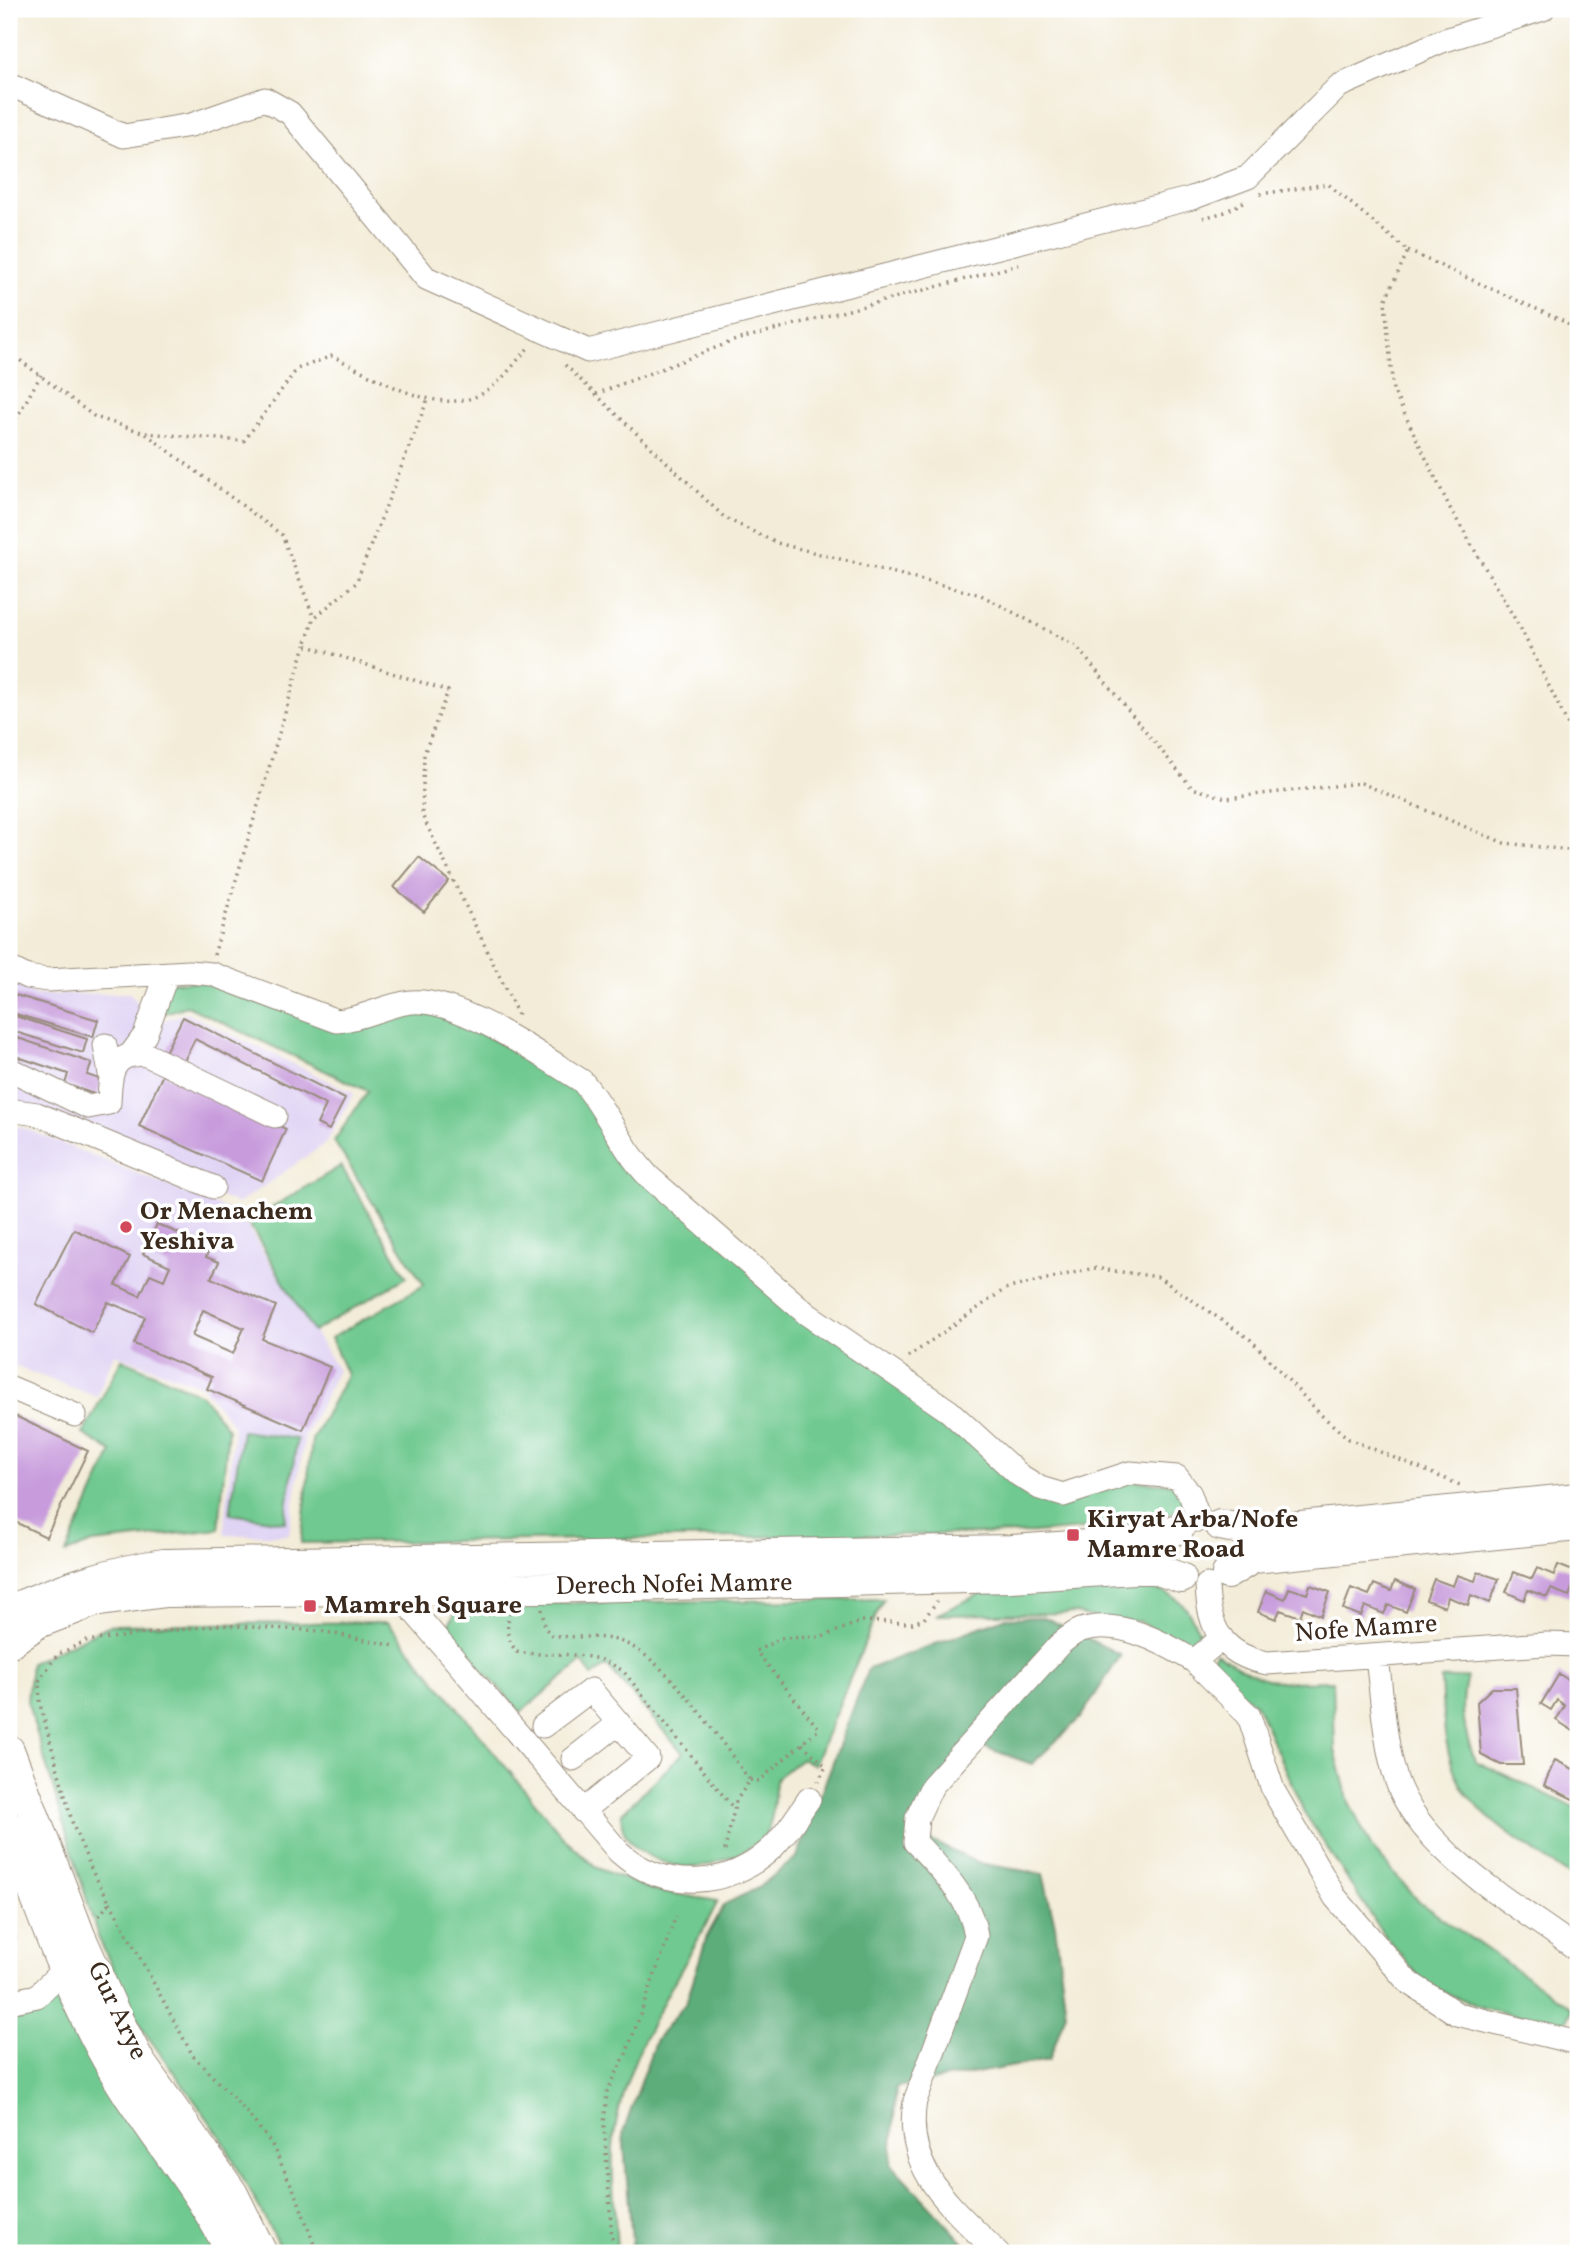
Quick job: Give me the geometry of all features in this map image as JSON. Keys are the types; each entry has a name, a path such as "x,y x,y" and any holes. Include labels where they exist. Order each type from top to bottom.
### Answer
{"main road":[{"name":"Derech Nofei Mamre","path":"9,1609 104,1575 164,1564 1012,1550 1133,1542 1199,1525 1251,1531 1578,1499"},
{"path":"1205,1579 1233,1564 1233,1543 1199,1525 1169,1549 1174,1570 1205,1579 1253,1558 1578,1526"},
{"name":"Derech Nofei Mamre","path":"9,1643 38,1623 93,1602 166,1591 397,1592 942,1579 1134,1569 1205,1579"},
{"name":"Gur Arye","path":"9,1750 81,1938 140,2062 233,2194 262,2253"},
{"name":"Gur Arye","path":"9,1827 64,1969 117,2076 209,2208 231,2253"}],"street":[{"path":"9,84 124,136 191,125 265,99 290,113 426,278 588,351 1192,198 1248,177 1339,86 1442,41 1543,9"},
{"path":"9,968 48,980 212,974 337,1021 357,1020 410,1002 454,1009 536,1052 582,1081 597,1100 626,1153 649,1177 807,1314 949,1411 1019,1475 1040,1488 1063,1495 1130,1474 1177,1477 1190,1494 1199,1525"},
{"path":"110,1074 119,1061 131,1054 145,1035 167,974"},
{"path":"9,1069 88,1107 109,1103 110,1074 105,1045"},
{"path":"131,1054 147,1055 275,1116"},
{"path":"9,1110 37,1114 213,1187"},
{"path":"9,1388 75,1415"},
{"name":"Nofe Mamre","path":"1205,1579 1210,1621 1233,1651 1250,1660 1267,1663 1546,1644 1578,1646"},
{"path":"433,1638 431,1606 442,1590"},
{"path":"397,1592 433,1638 583,1811 619,1852 640,1869 658,1876 693,1882 727,1873 757,1860 771,1849 809,1799"},
{"path":"999,2253 953,2208 923,2169 914,2145 912,2120 915,2101 976,1936 973,1918 945,1874 915,1842 918,1818 932,1786 1059,1646 1079,1631 1099,1627 1124,1630 1171,1647 1194,1661 1249,1716 1273,1790 1335,1897 1407,1981 1457,2014 1578,2043"},
{"path":"1194,1661 1222,1638"},
{"path":"1377,1657 1389,1751 1397,1782 1409,1806 1449,1855 1578,1950"},
{"path":"543,1726 591,1690 648,1758 583,1811"},
{"path":"573,1759 619,1723"},
{"path":"9,2002 37,1996 64,1969"}],"path":[{"path":"1200,219 1225,212 1262,193 1328,184 1408,251 1565,322 1578,333"},
{"path":"1408,251 1385,301 1393,390 1450,508 1522,631 1578,746"},
{"path":"596,394 736,340 1035,261"},
{"path":"9,352 95,417 145,433 244,441 297,369 332,356 428,400 470,400 492,387 530,346 538,349"},
{"path":"556,356 725,518 777,543 981,595 1076,646 1192,788 1226,798 1361,783 1504,843 1578,851"},
{"path":"9,431 41,375"},
{"path":"212,974 212,959 314,618 356,583 428,400"},
{"path":"145,433 282,535 314,618"},
{"path":"305,645 448,691 424,754 422,815 536,1052"},
{"path":"889,1371 1005,1289 1094,1268 1158,1277 1251,1340 1320,1414 1349,1439 1472,1490"},
{"path":"542,1588 543,1621 552,1635 597,1637 619,1641 643,1650 668,1675 750,1780 759,1781 819,1729 756,1651 781,1638 822,1637 862,1621 912,1623 924,1619 936,1604 942,1579"},
{"path":"317,2253 297,2197 271,2143 244,2109 194,2056 92,1871 74,1825 40,1704 39,1681 57,1655 86,1641 219,1625 321,1631 395,1646"},
{"path":"802,1744 826,1766 809,1799"},
{"path":"727,1873 725,1843 736,1801 750,1780"},
{"path":"81,1938 110,1902"},
{"path":"613,2253 604,2124 607,2092 625,2054 676,1916"}],"shaded area":[{"path":"9,981 36,995 130,993 155,1023 187,1013 354,1093 326,1143 238,1204 24,1117 9,1119"},
{"path":"9,1126 21,1127 239,1214 338,1370 305,1436 289,1535 224,1535 234,1426 202,1386 114,1354 97,1397 9,1364"}],"green space":[{"path":"168,982 210,982 312,1018 411,1010 451,1016 577,1087 620,1158 1037,1495 1131,1481 1173,1484 1183,1498 1182,1510 1129,1525 1034,1533 301,1543 312,1440 347,1375 331,1338 424,1285 334,1141 368,1091 187,1006 159,1015"},
{"path":"341,1166 407,1277 313,1332 248,1222"},
{"path":"122,1359 202,1395 228,1429 219,1529 93,1543 66,1553 112,1452 83,1434"},
{"path":"242,1431 297,1439 285,1522 230,1514"},
{"path":"1144,1586 1167,1594 1182,1604 1193,1619 1203,1641 1187,1647 1138,1621 1107,1621 1076,1613 936,1615 982,1593"},
{"path":"883,1599 814,1765 802,1759 777,1777 772,1815 764,1836 738,1854 715,1863 693,1867 673,1865 650,1857 640,1851 626,1834 622,1813 683,1753 607,1666 592,1676 582,1662 521,1712 455,1640 449,1624 459,1604"},
{"path":"1044,1617 1121,1655 1080,1718 1032,1764 984,1747 935,1802 929,1840 978,1863 1043,1874 1055,1925 1066,2013 1049,2060 896,2087 891,2164 973,2253 633,2253 623,2133 656,2039 686,2003 707,1936 725,1904 758,1888 797,1857 868,1669 1004,1618"},
{"path":"388,1622 563,1837 597,1868 651,1890 718,1901 644,2040 622,2099 613,2144 617,2253 283,2253 221,2137 143,2030 98,1937 27,1701 31,1663 110,1625"},
{"path":"1216,1652 1247,1671 1271,1680 1333,1681 1335,1750 1349,1803 1372,1848 1420,1903 1573,2009 1564,2026 1484,2008 1426,1985 1383,1934 1304,1812 1256,1704 1208,1669"},
{"path":"1467,1677 1463,1699 1464,1720 1475,1761 1578,1809 1578,1881 1498,1825 1470,1799 1461,1785 1447,1747 1441,1679"},
{"path":"62,1991 92,2065 199,2215 217,2253 9,2253 9,2016 52,2004"}],"building":[{"path":"419,857 449,881 424,912 394,887"},
{"path":"9,993 98,1020 93,1037 9,1012"},
{"path":"9,1014 87,1039 83,1053 9,1030"},
{"path":"183,1017 345,1099 329,1130 317,1124 326,1105 195,1039 182,1065 163,1056"},
{"path":"9,1035 92,1063 87,1075 102,1080 97,1095 65,1084 68,1074 9,1054"},
{"path":"163,1074 286,1129 262,1181 139,1126"},
{"path":"157,1224 210,1247 206,1257 219,1262 211,1278 276,1306 262,1339 330,1367 303,1430 207,1389 212,1377 134,1344 145,1317 108,1302 92,1333 36,1304 74,1229 130,1257 116,1285 140,1296 150,1274 164,1280 170,1266 143,1254","holes":["203,1310 244,1328 233,1354 192,1336"]},
{"path":"9,1413 88,1451 46,1537 9,1519"},
{"path":"1558,1565 1578,1573 1569,1596 1551,1589 1547,1597 1528,1590 1524,1600 1506,1592 1514,1572 1532,1579 1537,1568 1554,1575"},
{"path":"1478,1572 1499,1579 1490,1603 1471,1595 1468,1605 1448,1597 1445,1607 1426,1600 1434,1579 1453,1586 1457,1575 1475,1581"},
{"path":"1395,1581 1415,1589 1406,1612 1388,1605 1384,1614 1365,1606 1361,1616 1343,1609 1351,1588 1369,1595 1374,1584 1391,1591"},
{"path":"1310,1585 1330,1592 1321,1616 1303,1608 1300,1617 1280,1610 1276,1619 1258,1612 1266,1591 1285,1599 1289,1588 1307,1594"},
{"path":"1559,1674 1578,1686 1578,1734 1556,1720 1565,1706 1557,1700 1551,1710 1541,1704"},
{"path":"1492,1688 1516,1688 1523,1765 1501,1765 1481,1755 1477,1702"},
{"path":"1555,1760 1573,1769 1578,1763 1578,1792 1575,1800 1544,1785"},
{"path":"9,1936 16,1937 13,1951 9,1951"}],"place":[{"name":"Or Menachem Yeshiva","path":"126,1227"},
{"name":"Kiryat Arba/Nofe Mamre Road","path":"1073,1535"},
{"name":"Mamreh Square","path":"310,1606"}]}
